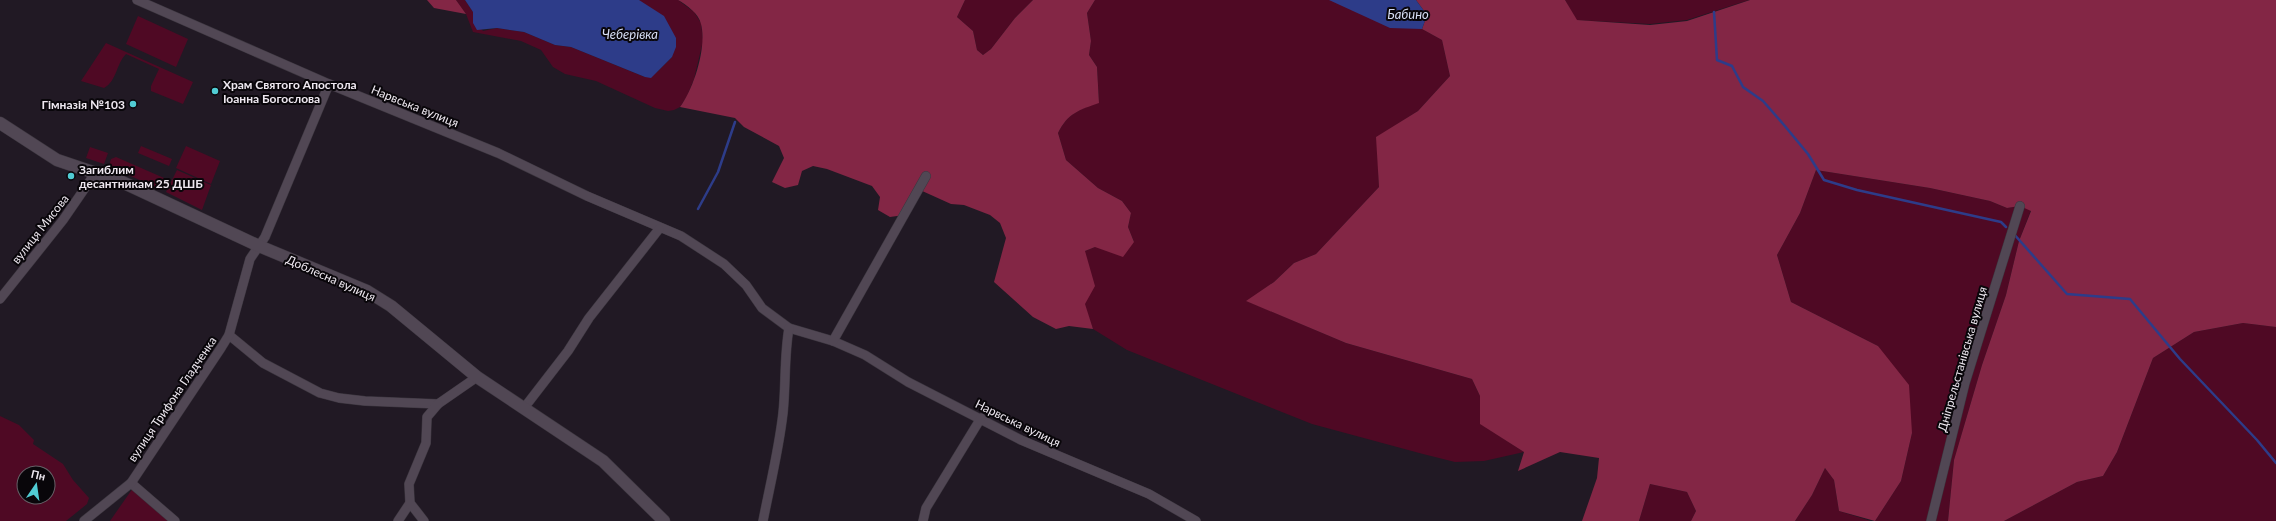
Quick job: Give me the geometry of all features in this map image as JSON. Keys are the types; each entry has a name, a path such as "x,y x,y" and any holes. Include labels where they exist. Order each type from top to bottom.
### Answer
{"street":[{"name":"Нарвська вулиця","path":"137,0 328,84 498,153 659,229 681,236 724,264 746,284 762,308 789,328 833,341 865,355 908,382 981,418 1021,440 1149,494 1196,521"},
{"name":"вулиця Трифона Гладченка","path":"84,521 131,483 229,335 250,259 265,237 328,84"},
{"name":"Доблесна вулиця","path":"0,123 45,154 71,165 96,172 122,182 259,246 367,291 391,306 477,377 603,461 664,521"},
{"name":"вулиця Мисова","path":"0,299 63,220 96,172"},
{"path":"833,341 926,176"},
{"name":"Дніпрельстанівська вулиця","path":"1931,521 1965,383 2020,206"},
{"path":"524,408 568,351 589,318 659,229"},
{"path":"763,521 780,435 786,343 789,328"},
{"path":"229,335 263,363 320,393 365,401 438,404"},
{"path":"424,521 410,503 408,484 426,443 427,417 438,404 477,377"},
{"path":"923,521 926,508 981,418"},
{"path":"131,483 175,521"},
{"path":"398,521 410,503"}],"shaded area":[{"path":"427,0 456,0 466,14 434,8"},
{"path":"456,0 465,0 473,12 473,18 483,31 497,28 524,32 555,45 571,47 645,77 657,72 672,57 639,0 678,0 694,12 701,23 703,41 694,79 687,96 680,107 668,111 655,108 596,81 565,74 553,67 541,50 521,41 473,32 466,14"},
{"path":"678,0 965,0 957,17 973,31 977,50 983,55 991,49 1015,18 1033,0 1095,0 1087,13 1091,41 1089,55 1097,67 1099,103 1075,113 1066,121 1058,133 1066,160 1098,188 1122,201 1131,213 1128,227 1134,242 1123,257 1095,247 1085,251 1095,286 1085,304 1093,329 1069,326 1056,329 1033,317 994,282 1006,238 1000,223 990,215 964,205 951,204 920,190 904,215 890,217 878,210 880,197 872,186 827,169 813,166 802,171 798,185 785,188 772,182 784,158 779,146 744,127 735,118 680,107 690,89 698,67 701,55 702,33 700,20 698,17 689,7"},
{"path":"965,0 1033,0 1015,18 991,49 983,55 977,50 973,31 957,17"},
{"path":"1095,0 1416,0 1422,29 1442,40 1450,76 1418,111 1377,137 1379,187 1316,254 1294,263 1274,282 1247,301 1346,343 1472,379 1480,396 1481,424 1524,452 1484,461 1455,462 1312,424 1127,350 1093,329 1084,304 1085,251 1095,247 1134,242 1128,227 1131,213 1122,201 1098,188 1066,160 1058,133 1066,121 1075,113 1099,102 1097,67 1089,55 1091,41 1087,13"},
{"path":"1416,0 1565,0 1577,20 1650,25 1687,21 1750,0 2276,0 2276,327 2243,323 2194,332 2153,358 2117,452 2103,476 2077,482 2004,521 1948,521 1954,460 1982,365 2006,295 2019,241 2031,211 2020,206 2007,208 1990,201 1930,188 1816,170 1800,213 1777,255 1791,302 1878,346 1909,385 1912,433 1901,481 1875,521 1839,511 1834,480 1825,468 1812,495 1795,521 1691,521 1696,511 1687,492 1650,484 1639,521 1582,521 1597,478 1599,458 1560,452 1518,471 1524,452 1480,424 1480,396 1472,379 1346,343 1246,301 1274,282 1294,263 1316,254 1379,187 1376,137 1418,111 1450,76 1442,40 1422,29 1427,15"},
{"path":"1565,0 1749,0 1687,20 1650,24 1576,20"},
{"path":"138,16 188,39 176,67 126,44"},
{"path":"106,43 193,82 183,104 151,91 151,86 159,69 126,54 112,81 104,88 81,81"},
{"path":"141,146 172,159 169,166 138,153"},
{"path":"186,146 220,161 211,184 176,168"},
{"path":"90,147 108,153 104,164 86,158"},
{"path":"116,157 164,178 159,189 109,166 111,159"},
{"path":"177,170 211,185 202,210 166,192"},
{"path":"1816,170 1930,188 1990,201 2007,208 2020,206 2031,210 2019,241 2006,295 1982,365 1954,460 1948,521 1875,521 1901,481 1912,433 1878,346 1791,302 1777,255 1800,213"},
{"path":"2243,323 2276,327 2276,521 2004,521 2077,482 2103,476 2117,452 2153,358 2194,332"},
{"path":"0,416 19,425 34,440 33,444 63,464 73,480 89,498 87,504 66,521 0,521"},
{"path":"1825,468 1834,480 1839,511 1871,521 1795,521 1812,495"},
{"path":"1650,484 1687,492 1696,511 1691,521 1639,521"},
{"path":"133,488 171,521 110,521"}],"water":[{"name":"Чеберівка","path":"465,0 639,0 664,16 676,38 676,47 672,57 651,78 645,77 571,47 555,45 524,32 497,28 477,30 473,23 473,12"},
{"name":"Бабино","path":"1329,0 1416,0 1427,15 1422,29 1390,28"}],"waterway":[{"path":"1714,12 1717,60 1732,66 1743,87 1763,101 1784,125 1808,154 1824,180 1857,190 2001,222 2006,227"},
{"path":"698,209 718,172 735,122"},
{"path":"2013,233 2067,294 2130,299 2180,359 2257,440 2276,463"}],"place":[{"name":"Храм Святого Апостола Іоанна Богослова","path":"215,91"},
{"name":"Гімназія №103","path":"133,104"},
{"name":"Загиблим десантникам 25 ДШБ","path":"71,176"}]}
